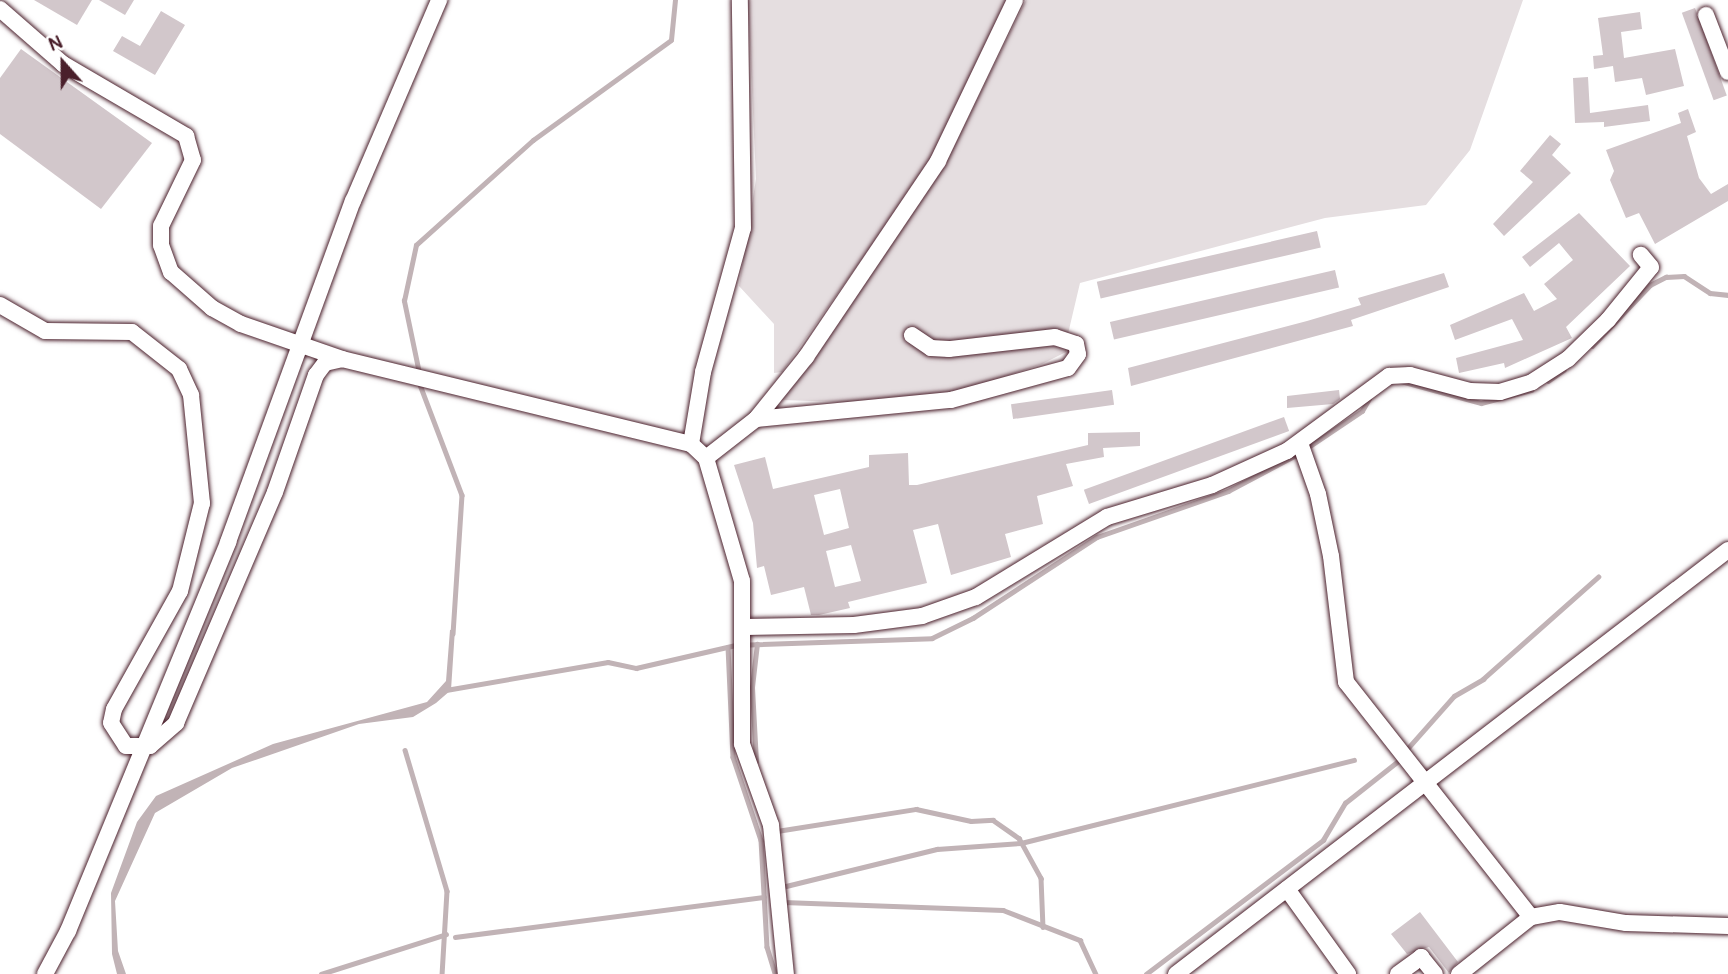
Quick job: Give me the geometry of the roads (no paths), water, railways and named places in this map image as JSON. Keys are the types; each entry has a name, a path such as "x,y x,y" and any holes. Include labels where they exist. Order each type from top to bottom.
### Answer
{"street":[{"path":"45,974 68,931 228,541 304,342 353,201 439,0"},
{"path":"691,444 703,372 743,228 740,0"},
{"path":"706,458 756,419 806,357 938,161 1015,0"},
{"path":"0,9 63,64 186,136 193,160 161,226 171,272 183,287 241,324 304,342 342,359 691,444 706,458 742,581 745,638 742,744 771,825 786,974"},
{"path":"1706,15 1728,72"},
{"path":"745,638 792,629 922,616 976,597 1107,517 1212,485 1302,448 1390,376 1410,375 1470,391 1500,392 1532,382 1568,359 1608,320 1651,267 1641,255"},
{"path":"0,305 45,331 132,332 179,369 191,396 203,471 194,547 162,631 114,709 111,723 126,746 141,748 165,739 176,723 270,505 316,375 325,363 342,359"},
{"path":"756,419 951,400 1068,368 1078,354 1076,344 1055,337 949,349 931,348 912,335"},
{"path":"1302,448 1331,556 1346,682 1531,917"},
{"path":"1176,974 1728,550"},
{"path":"1287,889 1348,974"},
{"path":"1459,974 1531,917 1560,912 1626,923 1728,926"},
{"path":"1398,974 1421,957 1435,974"}],"waterway":[{"path":"419,373 404,301 416,245 533,140 671,40 675,0"},
{"path":"1592,346 1650,285 1666,277 1684,276 1710,293 1728,295"},
{"path":"1548,381 1564,370"},
{"path":"1401,381 1481,403 1531,390"},
{"path":"419,382 462,495 453,634"},
{"path":"446,690 608,662 636,668 736,645 932,638 973,618 1097,537 1228,491 1298,454 1362,411 1369,399"},
{"path":"1408,748 1454,696 1483,679 1598,577"},
{"path":"756,762 752,687 757,644"},
{"path":"728,647 733,757 761,840 767,947 775,974"},
{"path":"405,750 447,891 442,974"},
{"path":"782,887 937,849 1021,843 1354,760"},
{"path":"1146,974 1323,840 1345,803 1397,762"},
{"path":"777,831 916,809 971,821 993,820 1019,838 1041,878 1043,927"},
{"path":"455,937 763,897"},
{"path":"783,902 1003,910 1080,940 1096,974"},
{"path":"321,974 446,934"}]}
